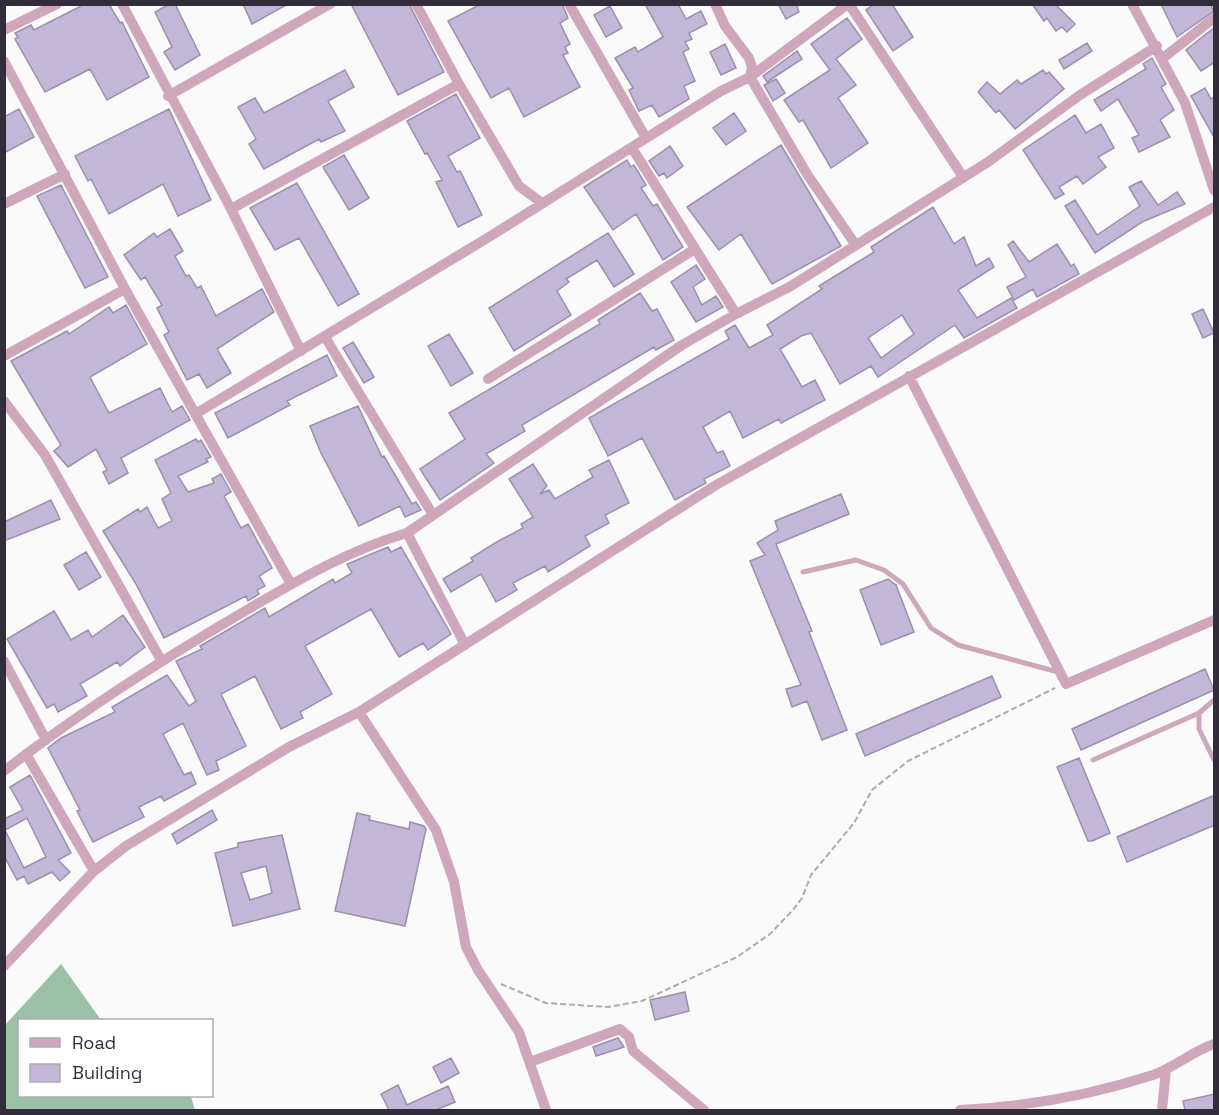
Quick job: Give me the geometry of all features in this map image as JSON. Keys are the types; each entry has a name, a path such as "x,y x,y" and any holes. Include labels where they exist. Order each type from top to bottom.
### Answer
{"street":[{"path":"4,30 57,4"},
{"path":"122,4 168,96 231,209 301,351"},
{"path":"168,96 330,4"},
{"path":"416,4 459,84 519,186 542,203"},
{"path":"569,4 646,138"},
{"path":"715,4 726,26 751,63 750,77 807,174 855,244"},
{"path":"197,413 325,337 721,91 750,77 849,4 963,177"},
{"path":"1132,4 1157,46 1185,103 1215,190"},
{"path":"1163,58 1215,18"},
{"path":"4,771 161,660 291,584 379,540 407,533 524,455 627,381 736,314 791,286 988,162 1080,95 1157,46"},
{"path":"4,61 125,289 197,413 291,584"},
{"path":"231,209 459,84"},
{"path":"632,148 736,314"},
{"path":"4,204 65,174"},
{"path":"4,966 94,871 126,846 289,747 359,712 716,485 1215,207"},
{"path":"488,379 694,249"},
{"path":"4,356 125,289"},
{"path":"325,337 433,516"},
{"path":"909,376 1066,684 1215,620"},
{"path":"4,401 45,455 161,660"},
{"path":"407,533 465,645"},
{"path":"4,661 46,740"},
{"path":"359,712 436,830 454,882 466,947 478,970 519,1032 546,1110"},
{"path":"26,754 94,871"},
{"path":"530,1062 620,1029 629,1037 633,1051 704,1110"},
{"path":"960,1110 1008,1108 1056,1100 1166,1070 1215,1044"},
{"path":"1162,1110 1166,1070"}],"lane":[{"path":"803,572 856,560 884,570 903,584 931,628 945,639 958,645 1060,673"},
{"path":"1093,760 1198,713 1215,700"},
{"path":"1198,713 1199,729 1215,760"}],"path":[{"path":"498,982 546,1003 608,1006 642,1001 737,957 770,933 793,910 802,898 811,875 854,823 873,790 909,761 1066,684"}],"green space":[{"path":"61,964 100,1019 18,1019 18,1097 191,1097 195,1110 5,1110 5,1025"}],"building":[{"path":"85,4 109,4 120,23 122,22 149,77 107,100 90,69 45,92 15,39 18,37 15,33 31,25 34,30"},
{"path":"170,4 175,4 200,55 175,70 164,52 172,47 155,12"},
{"path":"243,4 288,4 252,24"},
{"path":"351,4 409,4 444,72 398,95"},
{"path":"481,4 562,4 568,18 560,23 570,44 565,47 568,53 563,55 580,87 524,117 509,88 491,98 448,21"},
{"path":"645,4 678,4 686,19 701,11 707,24 689,33 692,39 685,42 689,49 683,52 695,81 684,86 689,99 659,117 652,105 639,111 629,90 633,88 615,58 635,47 638,52 663,37"},
{"path":"778,4 796,4 799,12 786,19"},
{"path":"874,4 892,4 913,37 893,51 866,10"},
{"path":"1032,4 1055,4 1075,24 1067,32 1062,27 1056,31 1047,18 1044,21"},
{"path":"1161,4 1210,4 1214,11 1177,37"},
{"path":"610,6 622,28 606,37 594,15"},
{"path":"847,18 862,39 836,59 856,85 838,98 868,143 831,168 803,120 799,122 784,100 830,70 811,44"},
{"path":"1215,27 1215,62 1201,71 1186,50"},
{"path":"1087,43 1092,51 1064,69 1059,60"},
{"path":"725,44 736,68 721,75 710,52"},
{"path":"797,51 802,59 767,82 763,76"},
{"path":"1152,58 1166,84 1161,87 1174,110 1160,120 1170,137 1139,152 1132,138 1139,135 1118,99 1101,111 1094,100 1146,69 1143,64"},
{"path":"345,70 354,87 328,101 345,131 321,142 319,139 264,169 249,144 256,139 238,107 255,98 264,113"},
{"path":"1043,70 1046,74 1049,72 1064,89 1015,129 999,110 996,113 978,92 987,82 1000,94 1017,80 1021,84"},
{"path":"776,79 785,93 773,101 764,85"},
{"path":"1205,88 1211,99 1215,96 1215,139 1191,96"},
{"path":"456,94 480,138 448,156 457,172 460,171 482,215 458,227 436,182 442,180 407,121"},
{"path":"19,109 34,137 4,153 4,117"},
{"path":"169,109 211,200 178,216 163,184 109,214 91,179 88,181 75,156"},
{"path":"734,113 746,131 726,145 713,128"},
{"path":"1075,115 1086,133 1101,124 1114,148 1098,157 1106,167 1083,184 1077,176 1059,187 1064,194 1055,199 1023,150"},
{"path":"781,145 841,246 772,284 741,234 719,250 687,207"},
{"path":"670,146 683,166 667,178 664,173 659,176 649,161"},
{"path":"344,155 369,198 349,210 323,167"},
{"path":"627,160 631,167 634,165 646,185 641,188 653,206 657,204 683,247 663,260 636,214 613,230 584,187"},
{"path":"1141,181 1158,205 1177,192 1185,204 1142,222 1095,253 1065,206 1075,200 1097,235 1140,206 1129,187"},
{"path":"297,183 359,294 338,306 299,238 275,250 250,208"},
{"path":"61,185 108,277 85,288 37,196"},
{"path":"933,207 954,244 964,237 976,266 989,258 994,267 958,290 977,318 1011,298 1017,308 964,338 955,325 878,377 871,366 840,384 811,333 801,336 780,349 802,387 815,380 825,400 781,423 779,419 743,438 730,411 703,427 717,453 723,451 730,466 704,479 706,483 675,500 642,438 608,456 589,418 729,339 725,331 735,325 749,348 773,335 767,325 822,289 819,286 874,252 871,247","holes":["902,315 914,334 881,358 868,338"]},
{"path":"170,229 183,251 175,256 186,276 189,275 197,288 201,286 216,316 262,289 274,312 217,349 231,373 207,388 199,374 187,380 164,335 169,332 157,308 162,305 145,277 141,280 124,255 154,233 157,237"},
{"path":"608,233 634,274 614,287 597,260 566,279 569,282 557,291 571,315 514,351 489,308"},
{"path":"1013,241 1029,262 1057,244 1071,266 1074,264 1079,274 1037,297 1033,289 1014,300 1007,287 1026,277 1008,245"},
{"path":"696,265 705,279 693,287 702,305 716,296 723,307 696,322 671,282"},
{"path":"640,293 652,311 657,309 674,340 656,350 654,347 522,425 525,431 486,454 494,463 440,500 420,469 465,439 449,413 600,324 598,320"},
{"path":"126,305 147,344 90,377 109,413 160,388 172,412 182,406 190,420 121,458 128,473 109,484 103,472 107,470 96,449 68,467 54,451 61,445 11,361 67,331 69,334 109,307 113,313"},
{"path":"1203,309 1214,333 1203,338 1192,314"},
{"path":"449,334 473,373 451,386 428,346"},
{"path":"353,342 374,377 364,383 343,348"},
{"path":"327,355 337,376 287,401 290,405 228,438 215,413"},
{"path":"358,406 382,457 384,456 412,504 416,502 421,510 405,517 400,506 359,526 320,451 310,426"},
{"path":"196,439 198,442 201,440 211,457 206,459 208,462 178,476 188,492 214,483 212,479 221,474 231,492 224,496 241,528 248,524 272,568 259,576 265,586 257,590 259,594 248,601 246,596 164,638 136,584 103,531 138,509 140,512 147,507 158,528 172,521 162,499 171,493 155,460"},
{"path":"609,460 629,503 605,515 609,523 585,536 590,546 548,572 545,566 513,583 517,590 496,602 481,574 451,592 443,579 473,561 471,558 523,528 521,524 533,517 509,479 533,464 547,486 540,494 549,490 555,499 593,477 589,470"},
{"path":"841,494 849,514 776,544 812,631 809,632 847,730 822,740 807,701 792,707 786,689 801,685 750,561 765,555 757,543 778,530 775,521"},
{"path":"51,500 60,519 4,541 4,522"},
{"path":"388,547 391,552 401,547 451,634 428,650 423,643 399,657 371,609 305,646 332,694 300,712 303,718 281,729 255,676 221,694 246,746 216,761 219,770 207,775 183,723 163,734 184,775 191,772 196,784 164,801 161,796 139,807 144,817 93,842 77,811 80,810 48,748 61,738 115,712 112,707 167,675 189,706 196,701 176,661 202,649 200,646 265,608 269,617 333,579 335,583 352,573 347,564"},
{"path":"86,552 101,577 79,590 64,565"},
{"path":"888,579 896,585 914,632 881,645 860,590"},
{"path":"54,611 71,640 88,630 92,637 123,615 145,647 120,666 117,662 80,684 87,696 58,712 54,704 47,708 7,639"},
{"path":"1205,669 1214,690 1081,750 1072,729"},
{"path":"992,676 1001,697 865,756 856,734"},
{"path":"1079,758 1110,833 1092,841 1088,841 1057,767"},
{"path":"30,775 71,853 58,860 70,872 60,881 52,872 28,884 24,876 17,880 4,856 4,819 23,810 10,787","holes":["27,818 46,857 24,868 5,830"]},
{"path":"1215,795 1215,825 1127,862 1117,837"},
{"path":"212,810 217,820 177,844 172,834"},
{"path":"357,813 370,816 369,820 409,829 410,822 424,826 426,829 405,926 335,911"},
{"path":"282,835 300,909 233,926 215,853 238,847 238,843","holes":["266,866 272,893 250,900 241,873"]},
{"path":"685,992 689,1011 655,1020 650,1000"},
{"path":"618,1038 624,1047 596,1056 593,1047"},
{"path":"451,1058 459,1073 441,1083 433,1067"},
{"path":"398,1085 407,1105 448,1086 455,1102 436,1110 389,1110 381,1094"},
{"path":"1215,1094 1215,1110 1185,1110 1183,1101"}]}
